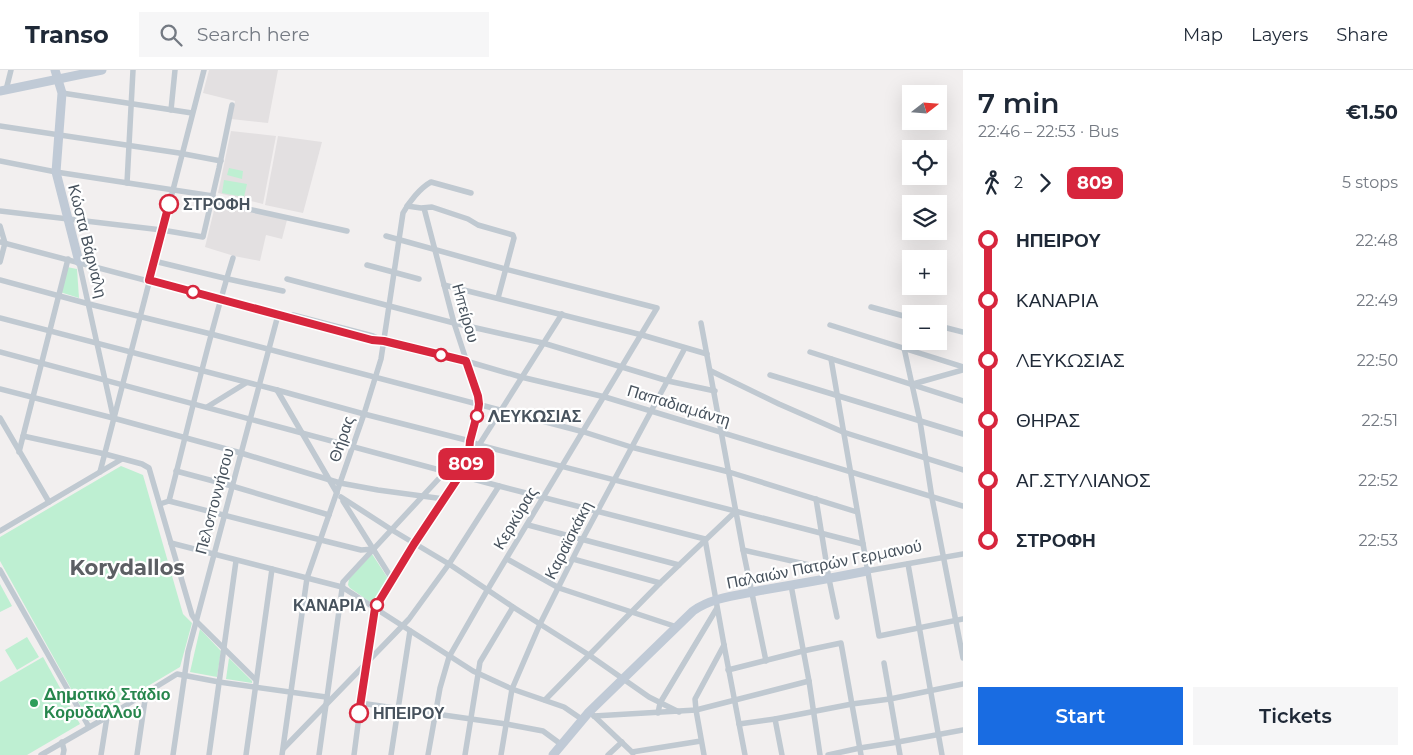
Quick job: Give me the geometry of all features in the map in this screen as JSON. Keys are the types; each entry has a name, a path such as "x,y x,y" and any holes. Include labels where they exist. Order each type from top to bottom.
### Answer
{"street":[{"path":"3,91 11,70"},
{"path":"3,91 56,75 102,70"},
{"path":"127,183 133,70"},
{"path":"171,110 175,70"},
{"path":"100,472 204,70"},
{"name":"Κώστα Βάρναλη","path":"56,75 62,93 56,172 79,262 113,418"},
{"path":"62,93 192,113"},
{"path":"0,210 162,230 203,237 232,105"},
{"path":"0,126 182,153 221,161"},
{"path":"0,161 213,198 347,231"},
{"name":"Θήρας","path":"283,752 307,578 339,495 340,483 384,350 403,213 407,206 431,182 471,193"},
{"path":"407,206 438,209 468,219 478,226 514,236 498,298"},
{"name":"Ηπείρου","path":"424,208 454,323 478,396 478,411 468,451 468,463"},
{"path":"0,226 2,242 0,262"},
{"path":"386,236 506,269"},
{"name":"Παπαδιαμάντη","path":"2,242 372,340 384,341 466,361 605,397 963,506"},
{"path":"168,501 201,370 233,258"},
{"path":"19,452 68,259"},
{"path":"154,260 226,279 284,291"},
{"path":"367,265 419,279"},
{"name":"Κερκύρας","path":"428,755 440,688 449,657 657,308 506,269"},
{"path":"287,279 454,323 543,343 668,381 714,391"},
{"path":"0,280 584,432 631,447 730,472 857,512"},
{"path":"444,286 562,314 706,354"},
{"name":"Παπαδιαμάντη","path":"232,302 314,320 373,336 384,341"},
{"path":"871,307 902,316"},
{"path":"354,755 360,702 375,608 562,314"},
{"name":"Πελοποννήσου","path":"173,755 188,652 278,315"},
{"path":"0,318 862,544"},
{"path":"701,323 743,550 766,661"},
{"path":"830,325 902,347"},
{"path":"947,328 963,332"},
{"name":"Καραϊσκάκη","path":"501,755 512,689 540,624 614,479 685,348"},
{"path":"904,350 913,384 932,498 963,658"},
{"path":"910,350 963,368"},
{"path":"0,352 459,476 705,539"},
{"path":"810,352 963,401"},
{"path":"831,359 879,636 963,619"},
{"path":"913,384 963,368"},
{"path":"711,371 778,404 843,432 963,470"},
{"path":"770,375 963,434"},
{"path":"207,407 246,383"},
{"path":"0,389 241,453 340,483 444,499"},
{"path":"277,390 329,480 392,579"},
{"path":"0,418 49,502"},
{"path":"23,436 104,454 145,465 151,470 189,608 196,621 224,648 255,683"},
{"path":"319,755 343,582 422,497 468,451"},
{"path":"0,531 122,459"},
{"path":"176,471 330,516"},
{"path":"283,752 325,705 409,619 449,564 500,486"},
{"path":"339,495 488,589 660,703 679,712"},
{"path":"816,499 837,617"},
{"path":"160,504 168,501 362,550 374,550"},
{"path":"544,700 736,510"},
{"path":"528,525 679,565"},
{"path":"705,539 745,755"},
{"path":"171,543 342,587 478,674 512,689 564,706 583,720"},
{"path":"743,550 828,574"},
{"name":"Παλαιών Πατρών Γερμανού","path":"553,755 623,678 693,611 704,603 716,605 752,593 791,585 828,574 867,571 963,554"},
{"path":"507,559 559,588 677,627"},
{"path":"209,755 236,560"},
{"path":"573,560 660,584"},
{"path":"908,564 942,755"},
{"path":"246,755 272,569"},
{"path":"0,570 89,726"},
{"path":"791,585 809,681 820,755"},
{"path":"658,713 660,703 716,605"},
{"path":"465,755 480,662 513,607"},
{"path":"391,755 410,631"},
{"path":"728,670 842,643 861,755"},
{"path":"704,755 695,699 724,644"},
{"path":"884,663 900,755"},
{"path":"41,755 180,673 219,682 255,683 291,692 326,697"},
{"path":"592,714 658,713 696,710 809,681"},
{"path":"739,724 890,699 963,684"},
{"path":"138,755 146,693"},
{"path":"360,702 543,731 562,745"},
{"path":"592,714 633,753 701,741"},
{"path":"101,755 107,717"},
{"path":"775,719 782,755"},
{"path":"828,755 963,730"},
{"path":"62,742 63,755"},
{"path":"608,755 622,742"}],"shaded area":[{"path":"209,70 278,70 268,123 231,119 235,101 203,93"},
{"path":"231,131 276,136 263,204 218,193"},
{"path":"278,136 322,142 303,213 265,205"},
{"path":"220,205 287,220 282,239 266,235 260,261 234,256 205,247 215,206"}],"green space":[{"path":"229,168 243,171 242,179 227,175"},
{"path":"224,180 247,184 244,197 222,193"},
{"path":"67,267 77,269 79,298 60,292"},
{"path":"121,466 143,475 183,614 192,623 180,667 89,721 0,561 0,537"},
{"path":"372,554 389,580 373,604 348,585 349,579"},
{"path":"0,584 12,606 0,612"},
{"path":"200,629 221,651 217,677 190,672"},
{"path":"27,637 39,657 17,670 5,650"},
{"name":"Δημοτικό Στάδιο Κορυδαλλού","path":"43,657 80,724 27,755 0,755 0,682"},
{"path":"229,658 252,681 252,683 226,679"}],"bus line":[{"name":"809","path":"169,204 149,280 372,340 384,341 466,361 479,404 468,451 468,463 414,544 375,608 359,713"}],"place":[{"name":"ΣΤΡΟΦΗ","path":"169,204"},
{"name":"ΛΕΥΚΩΣΙΑΣ","path":"477,416"},
{"name":"ΚΑΝΑΡΙΑ","path":"377,605"},
{"name":"Δημοτικό Στάδιο Κορυδαλλού","path":"34,703"},
{"name":"ΗΠΕΙΡΟΥ","path":"359,713"}],"district":[{"name":"Korydallos","path":"127,568"}]}
